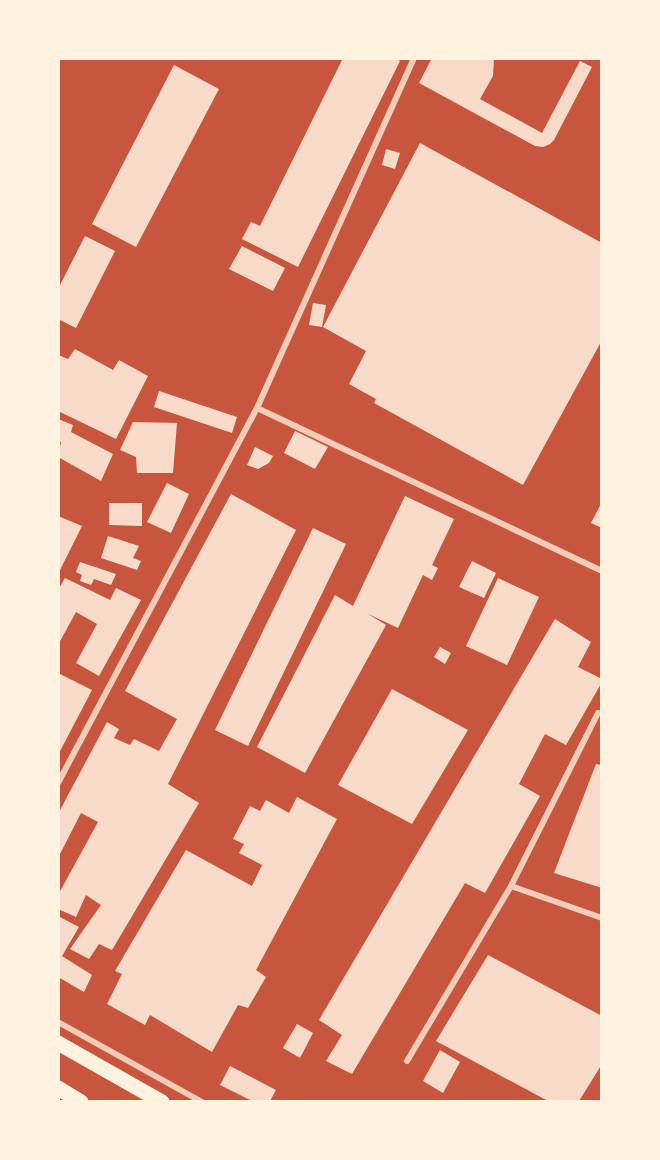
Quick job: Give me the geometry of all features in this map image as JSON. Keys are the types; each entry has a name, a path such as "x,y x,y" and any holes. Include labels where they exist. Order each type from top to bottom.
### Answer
{"highway":[{"path":"58,1043 162,1101"},
{"path":"58,1088 81,1101"}],"street":[{"path":"58,783 257,408 414,58"},
{"path":"257,408 602,571"},
{"path":"407,1061 511,886 598,713"},
{"path":"511,886 602,918"},
{"path":"58,1022 202,1101"}],"building":[{"path":"343,58 395,58 400,61 298,267 242,239 251,222 260,226"},
{"path":"432,58 494,58 493,76 480,99 542,133 580,61 592,67 554,140 543,147 535,146 419,83"},
{"path":"174,65 219,89 136,247 92,224"},
{"path":"420,143 602,243 602,340 523,485 374,403 376,399 349,384 366,351 323,327"},
{"path":"386,149 400,153 395,169 382,165"},
{"path":"85,236 115,251 76,328 58,319 58,289"},
{"path":"242,246 285,268 273,291 229,269"},
{"path":"313,303 326,305 322,327 309,325"},
{"path":"75,349 113,370 119,360 148,376 116,439 58,411 58,355 68,359"},
{"path":"159,391 237,417 232,433 154,407"},
{"path":"58,419 73,425 71,432 113,454 101,481 58,457 61,442 58,441"},
{"path":"133,422 177,423 173,473 137,473 136,457 120,450"},
{"path":"295,431 328,447 315,469 284,453"},
{"path":"255,447 273,456 269,463 258,469 247,465"},
{"path":"167,483 189,494 171,533 147,522"},
{"path":"231,494 296,530 168,784 199,803 112,950 99,944 89,959 70,949 101,905 86,895 76,917 58,909 58,895 98,822 81,813 58,858 58,814 107,722 119,729 114,738 130,745 134,739 159,751 177,719 125,691"},
{"path":"405,496 454,519 432,565 438,568 432,580 423,575 398,628 368,614 386,625 305,773 257,747 335,595 353,606"},
{"path":"602,502 602,528 591,523"},
{"path":"109,503 142,503 142,526 109,525"},
{"path":"58,516 82,526 58,574"},
{"path":"313,528 346,544 248,746 215,730"},
{"path":"108,536 139,546 133,558 141,561 137,570 101,558"},
{"path":"472,561 496,573 484,598 459,587"},
{"path":"80,562 116,574 111,585 94,579 91,585 80,581 82,575 76,572"},
{"path":"65,578 110,600 116,588 141,600 99,676 76,663 97,624 76,612 58,645 58,590"},
{"path":"498,578 539,597 507,665 466,646"},
{"path":"555,619 591,642 578,667 602,679 602,682 566,745 545,734 519,784 540,796 485,893 465,883 352,1074 326,1061 342,1035 319,1020"},
{"path":"440,647 451,653 445,664 434,657"},
{"path":"58,673 92,690 58,755"},
{"path":"392,689 468,730 412,824 338,785"},
{"path":"596,764 602,765 602,888 554,873"},
{"path":"297,797 337,819 256,970 266,977 248,1008 238,1005 212,1052 150,1015 145,1025 107,1004 122,974 115,971 186,850 252,886 262,865 239,853 244,844 233,839 250,806 260,811 266,800 289,813"},
{"path":"58,916 79,927 62,956 92,975 84,992 58,977"},
{"path":"488,955 602,1016 602,1064 579,1101 548,1101 436,1041"},
{"path":"297,1024 313,1033 300,1058 283,1048"},
{"path":"440,1050 460,1062 443,1093 423,1081"},
{"path":"230,1066 276,1090 270,1101 252,1101 220,1085"}]}
